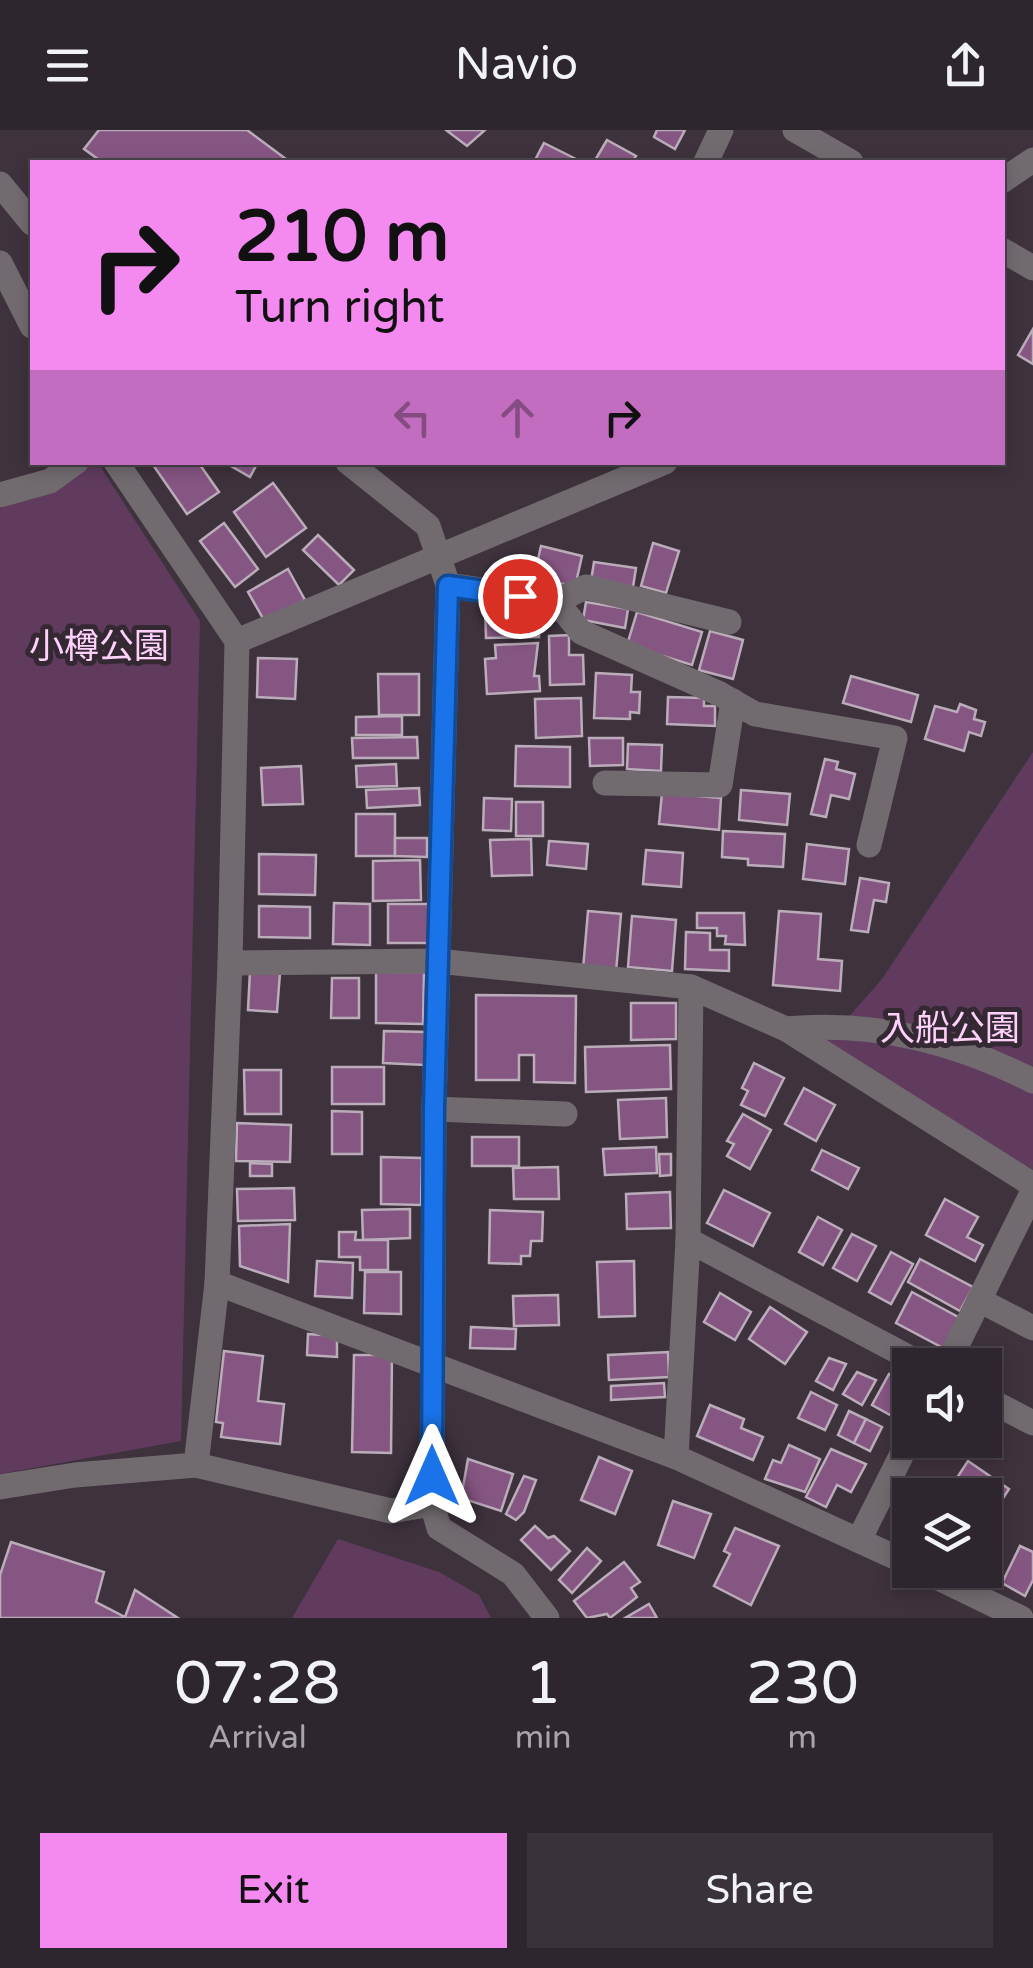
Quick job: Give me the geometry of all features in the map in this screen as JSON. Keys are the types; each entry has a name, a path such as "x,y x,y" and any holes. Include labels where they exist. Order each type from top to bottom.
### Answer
{"street":[{"path":"707,160 722,130"},
{"path":"795,130 848,160"},
{"path":"1005,179 1033,160"},
{"path":"0,184 30,221"},
{"path":"1005,252 1033,268"},
{"path":"0,263 30,322"},
{"path":"0,495 50,481 72,465"},
{"path":"118,465 237,641 230,963 217,1283 196,1465"},
{"path":"352,465 428,526 441,555 448,586 434,1108 432,1504 440,1528 513,1574 547,1618"},
{"path":"237,641 658,465"},
{"path":"448,586 556,600 586,587 728,622"},
{"path":"556,600 582,632 755,714 894,738 869,846"},
{"path":"604,783 720,785 733,701"},
{"path":"230,963 437,961 690,987 786,1029 1033,1188 955,1348"},
{"path":"676,1457 688,1240 690,987"},
{"path":"786,1029 842,1024 975,1052 1033,1081"},
{"path":"434,1108 565,1114"},
{"path":"688,1240 892,1348"},
{"path":"217,1283 676,1457 892,1556"},
{"path":"979,1300 1033,1328"},
{"path":"1002,1407 1033,1423"},
{"path":"859,1540 900,1458"},
{"path":"0,1487 75,1475 196,1465 392,1510 432,1504"},
{"path":"959,1588 1021,1618"}],"green space":[{"name":"小樽公園","path":"79,465 99,465 200,621 181,1441 0,1474 0,508"},
{"name":"入船公園","path":"1033,752 1033,1177 817,1053 882,979"},
{"path":"338,1539 439,1572 479,1595 491,1618 292,1618"}],"building":[{"path":"99,130 247,130 287,160 99,160 84,149"},
{"path":"446,130 485,130 467,146"},
{"path":"657,130 685,130 675,149 654,137"},
{"path":"607,140 636,156 633,160 595,160"},
{"path":"544,143 578,160 535,160"},
{"path":"1033,329 1033,364 1018,355"},
{"path":"153,465 200,465 219,492 187,514"},
{"path":"229,465 256,465 250,477"},
{"path":"273,483 306,528 266,557 234,512"},
{"path":"224,523 258,569 235,587 200,541"},
{"path":"318,535 354,570 339,585 303,550"},
{"path":"653,543 679,551 666,593 641,586"},
{"path":"541,546 582,556 575,587 534,577"},
{"path":"594,562 636,568 633,587 591,581"},
{"path":"288,569 305,600 265,622 248,592"},
{"path":"586,602 628,609 625,628 583,620"},
{"path":"518,603 518,609 539,609 539,637 486,638 485,604"},
{"path":"637,612 702,632 692,665 627,645"},
{"path":"710,631 743,640 733,679 699,670"},
{"path":"569,635 569,655 583,655 584,684 550,685 549,636"},
{"path":"538,643 534,676 539,676 540,691 487,694 485,659 496,658 495,645"},
{"path":"258,658 297,659 295,699 257,697"},
{"path":"596,673 632,675 631,692 640,692 639,713 630,712 630,719 594,718"},
{"path":"378,674 419,674 419,715 379,715"},
{"path":"851,676 918,695 911,722 843,703"},
{"path":"668,697 704,698 704,706 715,706 715,726 667,724"},
{"path":"581,698 582,736 536,738 535,699"},
{"path":"960,704 976,710 974,719 985,722 981,736 969,732 964,751 925,739 935,706 957,712"},
{"path":"402,716 402,735 356,735 356,717"},
{"path":"417,737 418,758 353,758 352,738"},
{"path":"589,738 623,738 623,765 590,766"},
{"path":"628,744 662,745 661,771 627,769"},
{"path":"516,746 570,747 570,787 515,786"},
{"path":"825,759 838,762 836,769 855,774 849,799 831,795 826,817 811,814"},
{"path":"396,764 397,786 357,787 356,766"},
{"path":"301,766 303,804 263,805 261,768"},
{"path":"419,788 420,805 367,808 366,790"},
{"path":"741,790 790,794 787,825 739,820"},
{"path":"662,793 721,798 719,830 659,824"},
{"path":"484,798 512,799 511,831 483,830"},
{"path":"516,802 543,802 543,836 516,836"},
{"path":"356,814 395,814 395,856 356,856"},
{"path":"723,831 785,834 783,867 748,865 748,859 722,857"},
{"path":"395,838 427,838 427,857 395,856"},
{"path":"531,839 532,875 492,876 490,840"},
{"path":"549,841 588,844 586,869 547,865"},
{"path":"807,844 849,849 845,884 803,879"},
{"path":"646,850 683,853 681,887 643,884"},
{"path":"259,854 316,855 315,895 259,894"},
{"path":"420,860 421,900 373,901 373,861"},
{"path":"860,878 889,883 886,902 874,900 868,932 851,930"},
{"path":"334,903 370,904 370,945 333,944"},
{"path":"388,904 433,904 433,943 388,943"},
{"path":"259,906 310,907 310,938 259,937"},
{"path":"588,911 621,914 616,972 583,969"},
{"path":"779,911 821,914 818,959 842,961 840,991 773,985"},
{"path":"697,913 744,913 745,945 725,944 726,936 717,936 717,928 697,928"},
{"path":"632,916 676,920 672,971 628,967"},
{"path":"686,932 710,933 710,950 729,950 729,971 685,969"},
{"path":"250,971 280,973 277,1012 248,1010"},
{"path":"376,972 424,972 423,1024 376,1023"},
{"path":"332,978 359,978 359,1018 331,1018"},
{"path":"476,995 576,996 575,1083 534,1082 534,1055 519,1055 519,1080 476,1080"},
{"path":"631,1003 676,1003 676,1039 631,1040"},
{"path":"384,1031 427,1032 425,1065 383,1063"},
{"path":"670,1045 671,1089 586,1092 585,1047"},
{"path":"754,1063 784,1078 765,1116 741,1105 748,1091 742,1088"},
{"path":"332,1067 384,1067 384,1104 332,1104"},
{"path":"244,1070 281,1070 281,1114 245,1114"},
{"path":"804,1088 835,1105 816,1141 785,1124"},
{"path":"666,1098 667,1137 620,1139 618,1100"},
{"path":"332,1111 362,1112 362,1154 332,1154"},
{"path":"743,1114 771,1130 750,1169 727,1156 734,1144 727,1141"},
{"path":"237,1123 291,1125 290,1162 236,1161"},
{"path":"472,1137 519,1137 519,1166 472,1166"},
{"path":"656,1147 657,1173 605,1175 603,1149"},
{"path":"822,1150 859,1168 848,1189 812,1170"},
{"path":"659,1154 671,1154 671,1175 660,1176"},
{"path":"381,1157 422,1158 421,1205 381,1204"},
{"path":"250,1163 272,1164 272,1176 250,1176"},
{"path":"558,1167 559,1199 514,1199 513,1168"},
{"path":"294,1188 295,1220 238,1221 237,1189"},
{"path":"724,1190 770,1213 753,1246 707,1223"},
{"path":"670,1192 671,1228 627,1229 626,1194"},
{"path":"945,1199 978,1217 967,1237 983,1245 975,1261 926,1235"},
{"path":"410,1209 410,1238 363,1240 362,1210"},
{"path":"490,1210 543,1212 542,1241 531,1241 530,1256 521,1256 521,1264 489,1263"},
{"path":"818,1217 842,1230 823,1265 799,1252"},
{"path":"290,1224 288,1282 240,1266 239,1226"},
{"path":"339,1232 356,1232 355,1240 388,1240 388,1270 360,1270 360,1257 339,1257"},
{"path":"852,1234 876,1246 857,1281 833,1268"},
{"path":"891,1252 913,1264 891,1304 869,1292"},
{"path":"920,1259 973,1287 960,1311 908,1282"},
{"path":"317,1261 353,1263 352,1298 315,1296"},
{"path":"634,1261 635,1316 599,1317 597,1262"},
{"path":"365,1272 401,1272 401,1314 364,1313"},
{"path":"912,1292 962,1319 946,1348 896,1323"},
{"path":"720,1293 751,1312 735,1340 704,1322"},
{"path":"558,1295 559,1325 514,1326 513,1296"},
{"path":"770,1307 807,1332 785,1364 749,1339"},
{"path":"471,1327 516,1329 515,1349 470,1348"},
{"path":"308,1334 337,1336 337,1357 307,1355"},
{"path":"224,1351 263,1356 258,1401 284,1404 280,1444 221,1437 223,1423 216,1422"},
{"path":"668,1352 669,1377 609,1380 608,1355"},
{"path":"354,1355 392,1355 391,1453 352,1452"},
{"path":"829,1358 846,1364 833,1390 816,1381"},
{"path":"857,1372 876,1380 862,1405 843,1394"},
{"path":"889,1374 892,1376 892,1416 872,1405"},
{"path":"664,1383 665,1397 611,1400 611,1386"},
{"path":"811,1392 837,1405 825,1430 798,1418"},
{"path":"710,1405 744,1419 741,1428 763,1437 753,1460 697,1436"},
{"path":"849,1411 866,1419 854,1443 838,1435"},
{"path":"866,1419 882,1427 870,1451 854,1443"},
{"path":"789,1445 820,1459 805,1492 765,1479 773,1460 781,1463"},
{"path":"831,1449 866,1464 851,1492 837,1485 826,1507 806,1497"},
{"path":"599,1457 632,1471 615,1514 581,1500"},
{"path":"468,1459 513,1474 501,1511 461,1498"},
{"path":"968,1461 993,1478 957,1478"},
{"path":"524,1476 536,1480 524,1512 516,1520 506,1514"},
{"path":"673,1501 711,1514 694,1558 658,1545"},
{"path":"535,1526 570,1551 551,1570 521,1540"},
{"path":"735,1528 779,1546 751,1605 714,1586 730,1554 724,1551"},
{"path":"11,1542 104,1572 96,1602 125,1617 135,1590 178,1618 0,1618 0,1575"},
{"path":"1020,1546 1033,1552 1033,1580 1025,1596 1002,1583"},
{"path":"587,1548 601,1561 572,1593 559,1580"},
{"path":"624,1562 640,1582 631,1588 637,1597 610,1618 607,1614 587,1618 574,1601"},
{"path":"649,1604 657,1618 625,1618"}],"route":[{"path":"432,1476 434,1108 442,692 448,586 520,596"}]}
